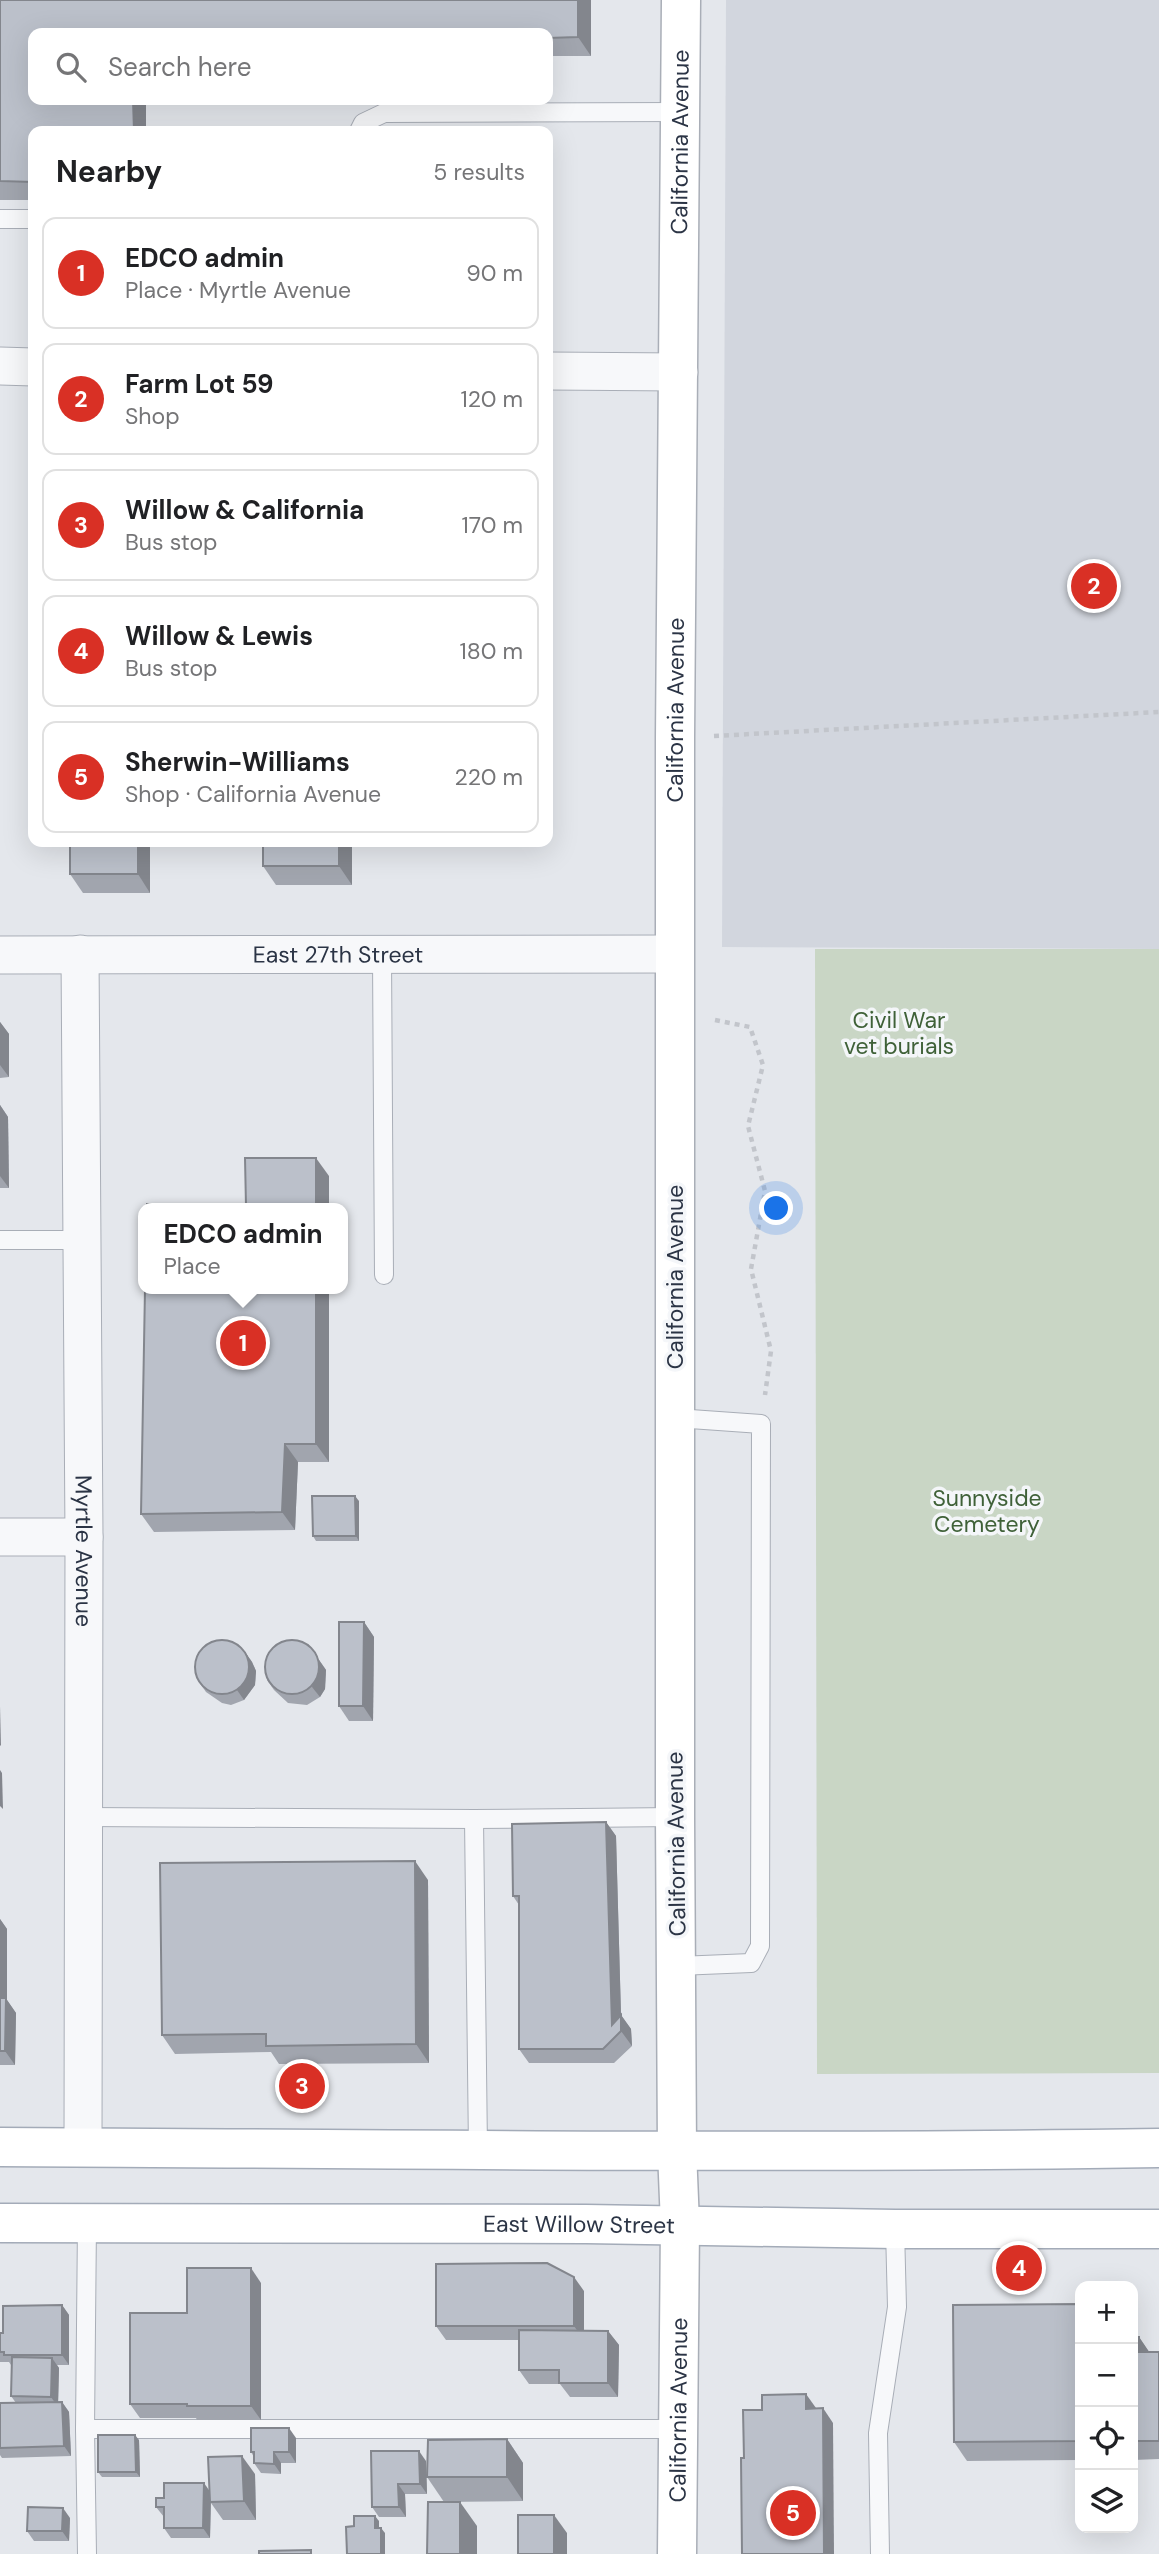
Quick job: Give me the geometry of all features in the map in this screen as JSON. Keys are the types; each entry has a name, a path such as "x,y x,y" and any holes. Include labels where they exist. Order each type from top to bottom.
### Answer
{"street":[{"name":"California Avenue","path":"677,2554 681,2224 677,2151 678,1966 675,1817 675,738 681,0"},
{"path":"0,366 28,367"},
{"path":"553,370 679,372"},
{"name":"Myrtle Avenue","path":"80,954 84,1536 83,2147"},
{"name":"East 27th Street","path":"0,955 675,954"},
{"path":"0,1537 84,1536"},
{"path":"0,2147 677,2151 1159,2148"},
{"name":"East Willow Street","path":"0,2223 681,2224 895,2229 1159,2229"}],"lane":[{"path":"362,126 384,113 681,112"},
{"path":"0,219 28,219"},
{"path":"382,956 384,1275"},
{"path":"0,1240 83,1240"},
{"path":"676,1418 761,1424 760,1946 751,1963 678,1966"},
{"path":"84,1817 675,1817"},
{"path":"474,1819 478,2150"},
{"path":"87,2554 85,2429 88,2223"},
{"path":"880,2554 878,2433 897,2307 895,2229"},
{"path":"85,2429 678,2429"}],"path":[{"path":"675,738 1159,712"},
{"path":"715,1020 750,1027 763,1065 748,1126 765,1191 751,1269 771,1351 761,1424"}],"shaded area":[{"path":"726,0 1159,0 1159,949 722,947"}],"green space":[{"name":"Sunnyside Cemetery","path":"815,949 1159,949 1159,2073 817,2074"}],"building":[{"path":"0,0 578,0 578,37 553,38 553,28 28,28 28,105 133,105 134,126 28,126 28,182 0,181"},
{"path":"70,847 138,847 138,874 70,874"},
{"path":"263,847 339,847 339,866 263,866"},
{"path":"245,1158 316,1158 316,1203 246,1203"},
{"path":"145,1294 316,1294 316,1444 285,1444 282,1512 141,1514"},
{"path":"312,1496 355,1496 356,1536 313,1536"},
{"path":"339,1622 364,1622 363,1706 339,1706"},
{"path":"222,1640 241,1648 249,1667 241,1686 222,1694 203,1686 195,1667 203,1648"},
{"path":"292,1640 311,1648 319,1667 311,1686 292,1694 273,1686 265,1667 273,1648"},
{"path":"606,1822 612,2025 621,2015 621,2031 603,2049 519,2049 519,1896 513,1896 512,1824"},
{"path":"415,1861 416,2044 266,2046 266,2034 162,2035 160,1863"},
{"path":"0,1998 6,1998 5,2051 0,2051"},
{"path":"547,2263 574,2277 574,2326 436,2326 436,2264"},
{"path":"187,2268 251,2268 251,2406 130,2404 130,2313 187,2313"},
{"path":"1075,2304 1075,2441 954,2442 953,2305"},
{"path":"62,2305 62,2355 4,2355 4,2352 0,2352 3,2306"},
{"path":"519,2330 608,2331 608,2383 559,2383 559,2370 519,2370"},
{"path":"1138,2337 1139,2352 1159,2352 1159,2441 1138,2441"},
{"path":"12,2357 52,2358 51,2397 11,2396"},
{"path":"806,2394 806,2409 823,2408 824,2554 742,2554 743,2410 762,2410 762,2395"},
{"path":"62,2402 64,2446 0,2448 0,2403"},
{"path":"251,2428 289,2428 289,2452 274,2452 274,2464 254,2463"},
{"path":"98,2435 135,2435 136,2472 98,2472"},
{"path":"507,2439 507,2477 427,2477 428,2440"},
{"path":"371,2451 419,2451 420,2484 398,2484 399,2507 372,2507"},
{"path":"242,2456 244,2501 210,2502 208,2457"},
{"path":"164,2483 204,2483 203,2528 164,2528 164,2507 156,2507 156,2498 164,2498"},
{"path":"428,2502 460,2502 460,2554 427,2554"},
{"path":"28,2507 63,2508 62,2531 27,2531"},
{"path":"518,2515 554,2515 554,2554 518,2554"},
{"path":"354,2516 375,2516 375,2528 381,2528 381,2554 347,2554 346,2527 354,2526"},
{"path":"311,2550 311,2554 259,2554 259,2551"}],"place":[{"name":"Farm Lot 59","path":"1094,586"},
{"name":"EDCO admin","path":"243,1343"},
{"name":"Willow & California","path":"302,2086"},
{"name":"Willow & Lewis","path":"1019,2268"},
{"name":"Sherwin-Williams","path":"793,2513"}],"park label":[{"name":"Civil War vet burials","path":"899,1033"}]}
